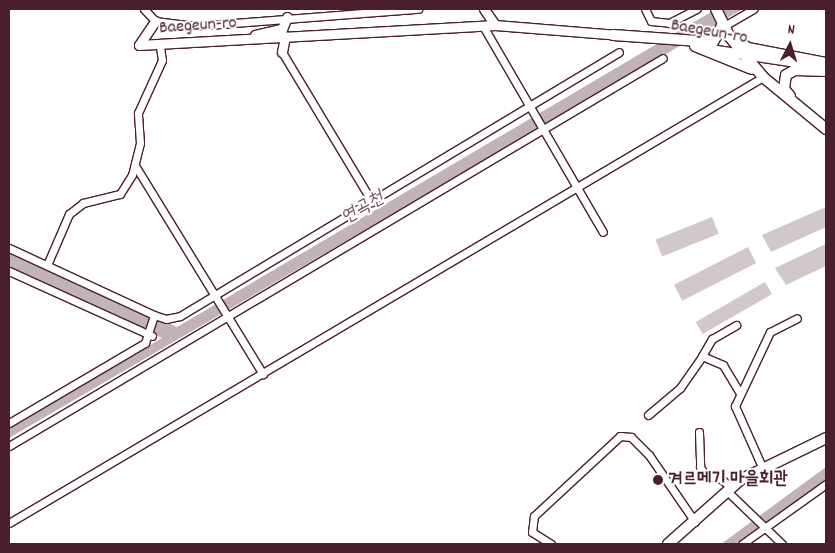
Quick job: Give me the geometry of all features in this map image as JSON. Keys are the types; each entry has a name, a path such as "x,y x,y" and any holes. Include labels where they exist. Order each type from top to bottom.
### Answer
{"main road":[{"path":"716,9 724,26 762,78"},
{"path":"692,44 719,39 724,26"},
{"path":"724,26 748,48 826,64"},
{"path":"613,35 644,36 692,44 747,65 817,121"},
{"path":"826,72 795,70 786,75 784,85 787,94 826,129"},
{"path":"668,544 730,490 763,469 824,441"}],"street":[{"path":"144,9 155,21 195,26 368,9 418,9"},
{"path":"484,9 495,25"},
{"path":"644,9 651,21 669,23 697,9"},
{"path":"724,26 753,9"},
{"path":"287,18 288,36 282,52 372,202"},
{"path":"227,42 282,29 287,18"},
{"name":"Baegeun-ro","path":"155,21 138,46 160,47 288,36 495,25 613,35"},
{"path":"483,26 575,189 603,232"},
{"name":"Baegeun-ro","path":"692,44 744,55 826,64"},
{"path":"47,265 69,214 83,203 120,194 136,167 138,113 162,60 160,47"},
{"path":"9,248 154,315 166,319 180,316 529,110 618,52"},
{"path":"9,446 543,133 663,58"},
{"path":"9,523 762,78"},
{"path":"136,167 263,374"},
{"path":"9,271 150,335"},
{"path":"9,423 145,343 150,335 154,315"},
{"path":"763,469 750,431 735,412 740,393 770,332 797,318"},
{"path":"648,415 680,388 720,332 736,325"},
{"path":"702,356 723,365 740,393"},
{"path":"698,432 700,467 706,476 721,479 782,544"},
{"path":"551,544 532,532 534,516 620,436 631,438 649,455 695,522"},
{"path":"742,544 767,529 826,484"}],"shaded area":[{"path":"716,9 743,9 9,438 9,429 162,338 9,267 9,251 177,327"},
{"path":"826,467 826,480 735,544 721,544"}],"building":[{"path":"826,207 826,227 771,252 762,235"},
{"path":"712,217 719,234 662,257 655,240"},
{"path":"826,244 826,266 786,285 775,268"},
{"path":"748,247 756,263 682,301 674,285"},
{"path":"765,282 772,294 703,334 696,322"}],"place":[{"name":"겨르메기 마을회관","path":"658,480"}],"water label":[{"name":"연곡천","path":"363,209"}]}
